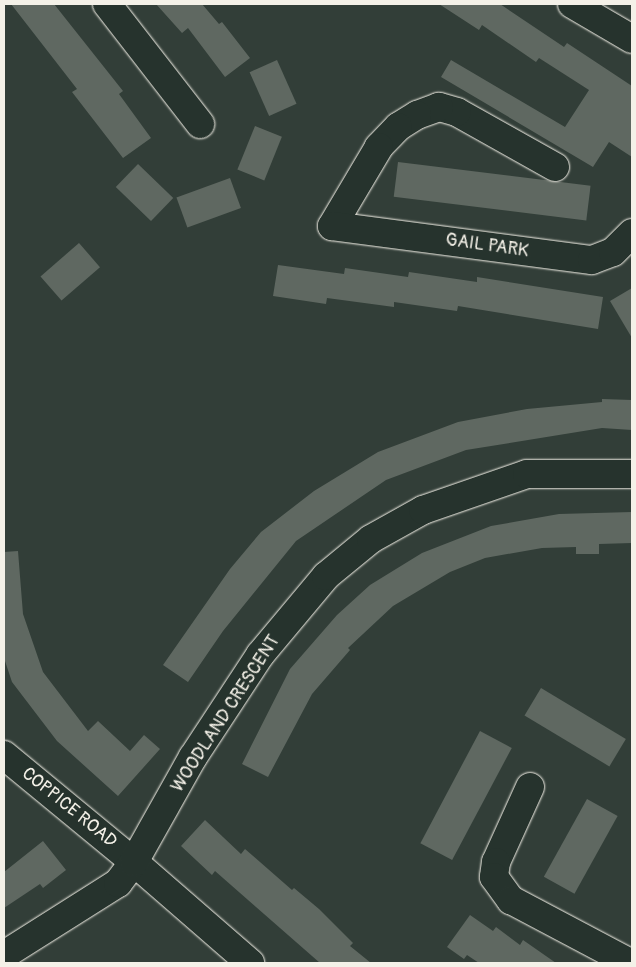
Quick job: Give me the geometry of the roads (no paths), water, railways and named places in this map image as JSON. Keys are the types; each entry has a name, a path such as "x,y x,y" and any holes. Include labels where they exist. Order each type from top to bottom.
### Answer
{"street":[{"path":"107,4 200,124"},
{"path":"572,4 632,39"},
{"name":"GAIL PARK","path":"555,167 457,112 440,107 417,115 398,127 379,147 332,226 592,260 613,252 632,233"},
{"name":"WOODLAND CRESCENT","path":"4,955 118,883 134,862 193,757 260,655 326,576 372,539 423,510 527,474 632,474"},
{"name":"COPPICE ROAD","path":"4,755 134,862 250,963"},
{"path":"530,787 496,862 494,877 511,900 630,963"}]}
